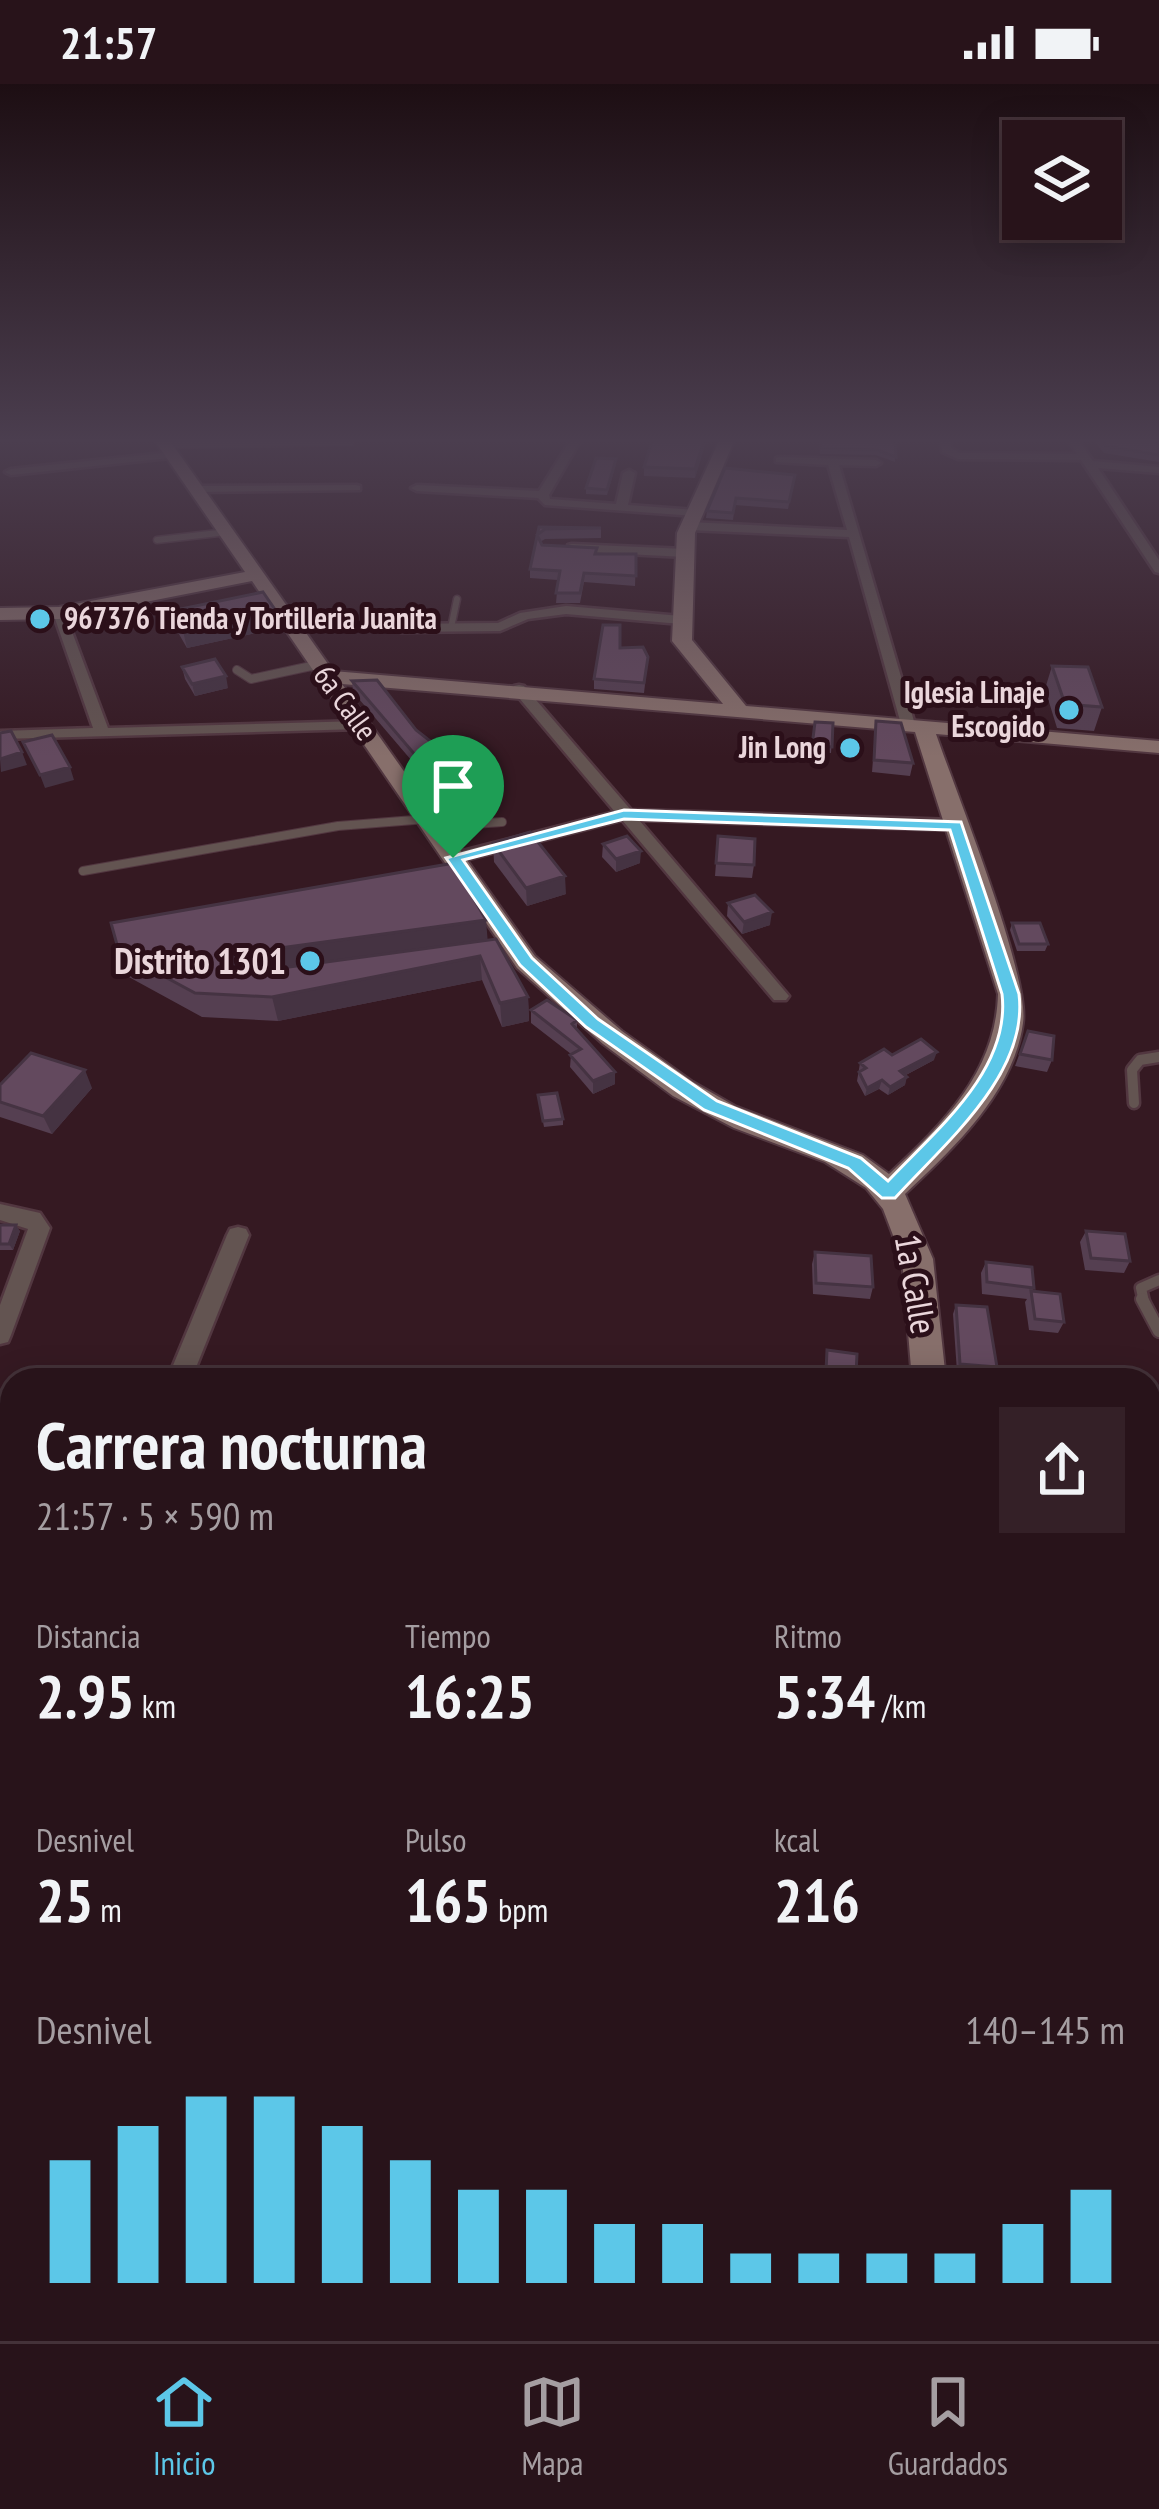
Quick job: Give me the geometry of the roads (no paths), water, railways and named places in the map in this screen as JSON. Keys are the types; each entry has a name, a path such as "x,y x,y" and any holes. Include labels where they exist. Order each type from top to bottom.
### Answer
{"street":[{"name":"6a Calle","path":"237,546 453,858 509,951 592,1023 670,1081 749,1124 854,1163 889,1192"},
{"path":"686,546 682,641 688,655 738,709"},
{"path":"858,546 916,728 956,825 1011,994 1013,1017 1009,1040 969,1106 889,1192"},
{"path":"546,547 685,553"},
{"path":"0,614 59,613 256,575"},
{"path":"401,628 500,627 525,616 566,610 681,620"},
{"path":"59,613 102,732"},
{"path":"320,670 1159,747"},
{"path":"519,689 780,996"},
{"path":"0,735 362,724"},
{"path":"453,858 624,815 956,825"},
{"name":"1a Calle","path":"889,1192 911,1241 927,1368"},
{"path":"0,1212 33,1219 39,1228 0,1335"},
{"path":"184,1368 238,1235"}],"lane":[{"path":"451,628 457,599"},
{"path":"237,670 251,679 320,670"},
{"path":"83,871 316,829 502,822"},
{"path":"1134,1103 1132,1070 1140,1060 1159,1057"},
{"path":"1159,1280 1141,1288 1140,1295 1159,1331"}],"place":[{"name":"967376 Tienda y Tortilleria Juanita","path":"40,619"},
{"name":"Iglesia Linaje Escogido","path":"1069,710"},
{"name":"Jin Long","path":"850,748"},
{"name":"Distrito 1301","path":"310,961"}]}
